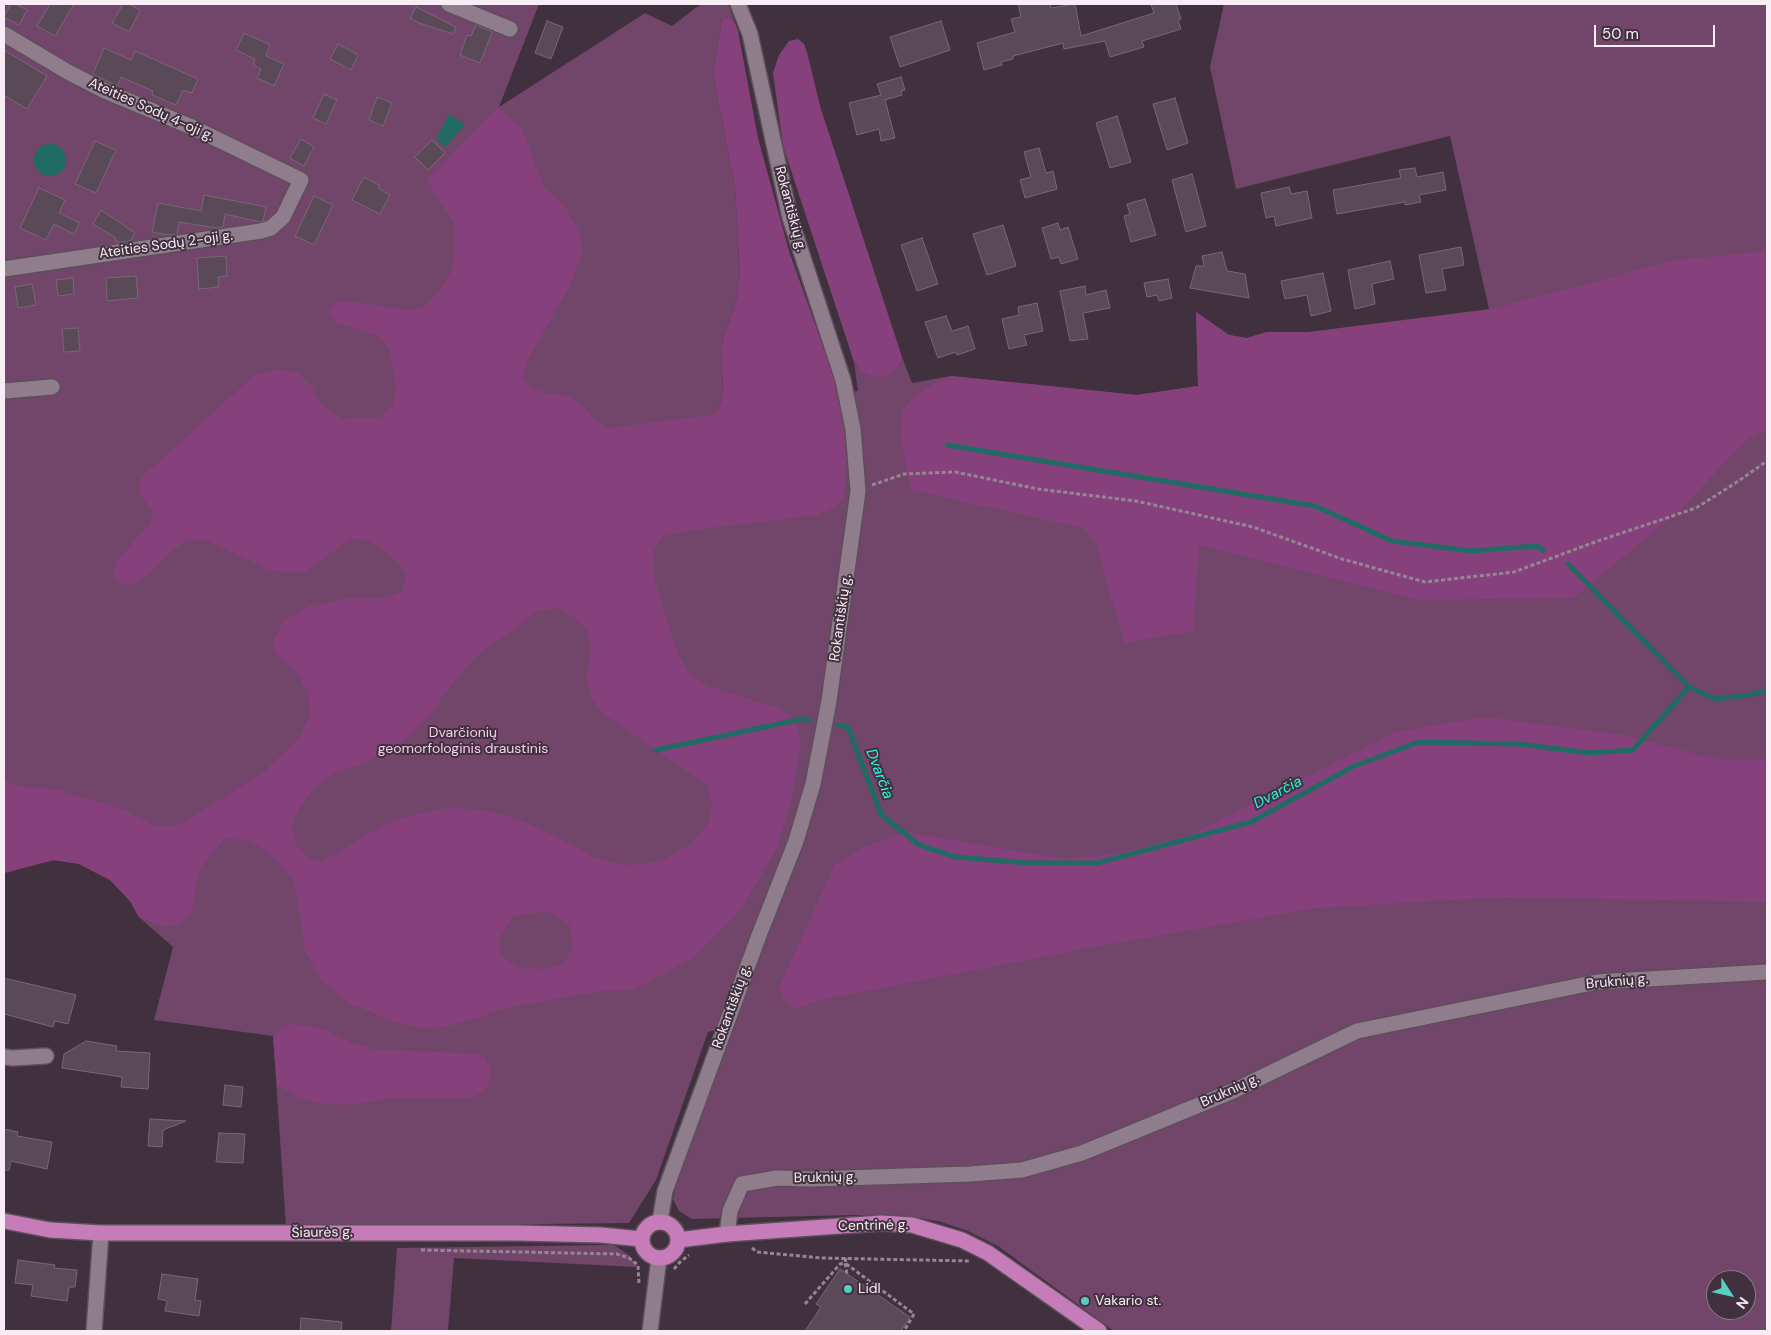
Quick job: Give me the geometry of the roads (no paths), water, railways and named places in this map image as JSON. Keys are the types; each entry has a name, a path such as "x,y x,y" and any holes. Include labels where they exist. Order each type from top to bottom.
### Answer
{"main road":[{"name":"Šiaurės g.","path":"4,1221 50,1230 101,1233 509,1233 601,1235 641,1239"},
{"path":"660,1221 674,1229 678,1240 674,1252 667,1257 660,1258 651,1256 645,1251 641,1239 646,1228 652,1223 660,1221"},
{"name":"Centrinė g.","path":"678,1240 727,1234 882,1223 912,1225 962,1240 988,1253 1099,1331"}],"street":[{"path":"449,4 510,29"},
{"name":"Rokantiškių g.","path":"660,1221 667,1185 758,938 796,841 813,784 829,701 858,491 853,429 843,380 790,218 750,34 738,4"},
{"name":"Ateities Sodų 4-oji g.","path":"4,34 68,72 194,128 301,180"},
{"name":"Ateities Sodų 2-oji g.","path":"4,270 262,231 271,228 283,218 301,180"},
{"path":"4,392 52,387"},
{"name":"Bruknių g.","path":"727,1234 730,1211 742,1184 778,1178 970,1174 1022,1170 1082,1154 1233,1090 1357,1031 1597,982 1767,972"},
{"path":"4,1056 46,1056"},
{"path":"94,1331 101,1233"},
{"path":"650,1331 660,1258"}],"waterway":[{"path":"947,445 1315,506 1392,541 1470,551 1537,546 1543,550"},
{"path":"1568,564 1689,687"},
{"name":"Dvarčia","path":"838,725 848,727 881,814 919,845 956,857 1027,863 1097,863 1251,822 1354,766 1419,742 1519,744 1589,753 1633,750 1689,687 1715,699 1750,695 1767,690"},
{"name":"Dvarčia","path":"656,750 802,719 810,720"}],"place":[{"name":"Lidl","path":"848,1289"},
{"name":"Vakario st.","path":"1085,1301"}],"park label":[{"name":"Dvarčionių geomorfologinis draustinis","path":"463,742"}]}
